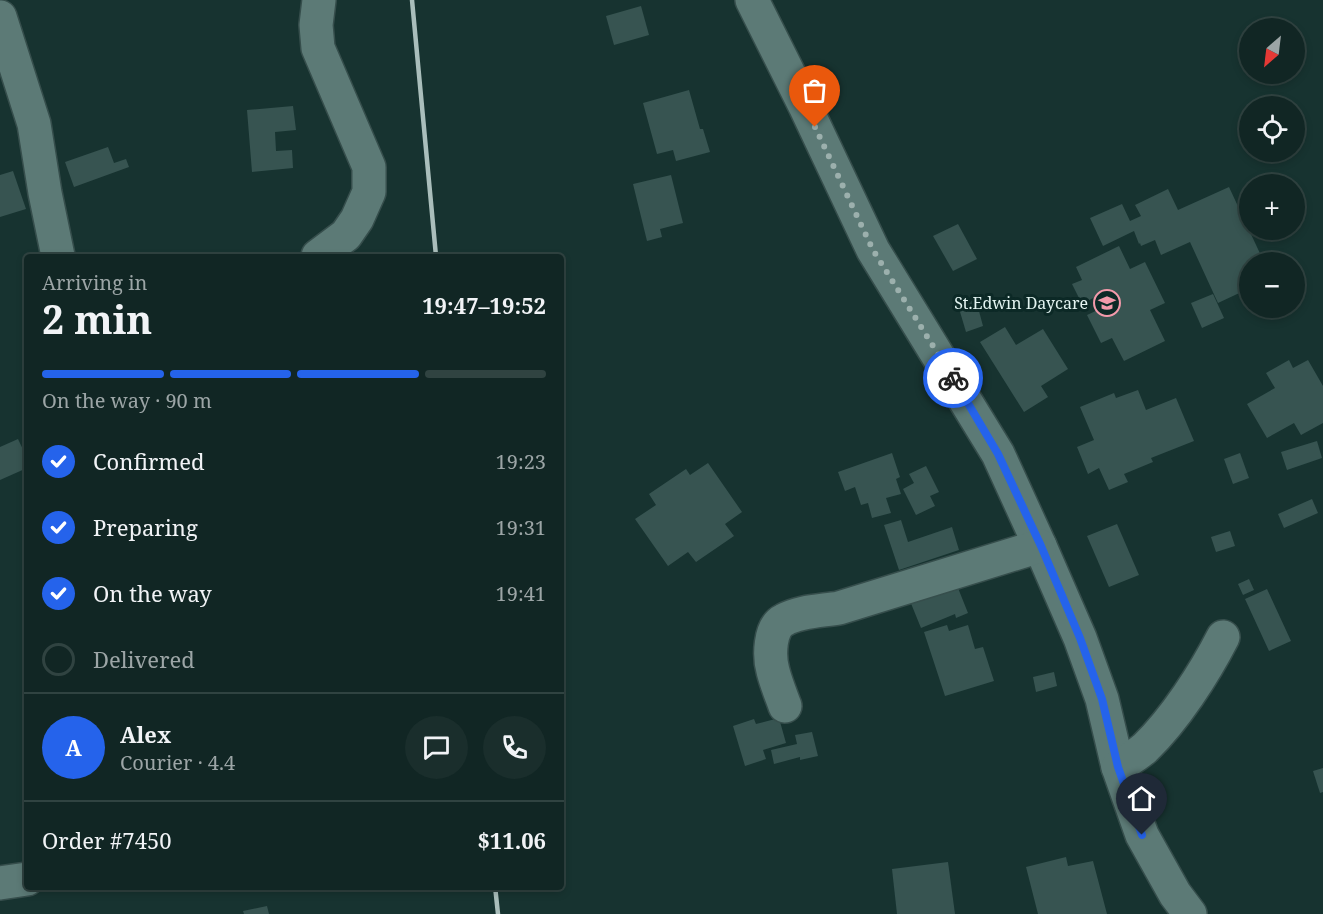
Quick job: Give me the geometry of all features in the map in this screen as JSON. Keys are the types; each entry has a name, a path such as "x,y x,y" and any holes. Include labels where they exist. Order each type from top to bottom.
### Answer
{"street":[{"path":"0,9 18,0"},
{"path":"319,0 316,25 318,48 369,167 369,192 357,219 346,235 321,254"},
{"path":"752,0 873,250 998,454 1041,546 1080,638 1102,699 1118,767 1142,835 1175,894 1190,914"},
{"path":"0,17 34,124 57,254"},
{"path":"785,706 772,669 772,635 783,620 807,613 839,608 1041,546"},
{"path":"1118,767 1144,749 1171,720 1212,658 1223,637"},
{"path":"0,883 24,879"}],"building":[{"path":"641,6 649,35 614,45 606,16"},
{"path":"689,90 700,129 703,129 710,152 676,161 673,150 657,154 643,103"},
{"path":"293,106 296,130 275,132 276,151 292,150 293,168 252,172 247,110"},
{"path":"108,147 114,163 126,159 129,167 74,187 65,162"},
{"path":"13,171 26,209 0,217 0,175"},
{"path":"671,175 683,223 660,229 662,237 647,241 633,184"},
{"path":"1229,187 1239,208 1239,240 1254,240 1259,252 1239,252 1239,293 1218,303 1190,242 1161,255 1155,240 1141,246 1134,231 1103,246 1090,218 1122,204 1130,221 1141,216 1135,205 1168,189 1178,210"},
{"path":"958,224 977,259 953,271 933,236"},
{"path":"1119,246 1130,269 1145,262 1165,303 1150,310 1165,341 1124,361 1112,338 1101,343 1087,315 1100,309 1095,297 1082,304 1072,284 1082,280 1076,267"},
{"path":"1213,294 1224,318 1202,328 1191,303"},
{"path":"976,300 983,326 966,332 958,305"},
{"path":"1005,327 1016,345 1043,329 1068,369 1041,386 1048,397 1024,412 980,342"},
{"path":"1289,360 1293,368 1308,360 1323,386 1323,423 1301,435 1294,423 1267,438 1247,404 1275,388 1266,373"},
{"path":"1138,390 1146,410 1176,398 1194,441 1151,458 1153,462 1124,474 1128,482 1109,490 1099,468 1088,474 1077,447 1094,440 1080,407 1114,393 1116,398"},
{"path":"18,439 24,452 24,469 0,480 0,447"},
{"path":"1317,441 1322,458 1287,470 1281,452"},
{"path":"892,453 900,477 896,479 901,494 886,498 891,513 872,518 868,503 861,505 855,487 845,491 838,472"},
{"path":"1240,453 1249,478 1233,484 1224,459"},
{"path":"708,463 742,512 725,524 734,536 696,562 688,552 668,566 635,519 656,505 649,494 686,469 690,475"},
{"path":"926,466 939,492 930,496 935,506 916,515 903,489 914,483 909,474"},
{"path":"1312,499 1318,513 1284,528 1278,514"},
{"path":"901,520 908,542 952,527 959,550 899,570 884,525"},
{"path":"1117,524 1139,575 1109,587 1087,536"},
{"path":"1230,531 1235,546 1216,552 1211,537"},
{"path":"1249,579 1254,590 1243,595 1238,584"},
{"path":"956,583 968,613 956,618 955,614 921,628 910,601"},
{"path":"1267,589 1291,641 1269,651 1245,599"},
{"path":"947,625 949,631 968,625 975,649 983,647 994,681 945,696 924,632"},
{"path":"1054,672 1057,686 1036,692 1033,677"},
{"path":"779,718 786,743 763,750 766,759 745,766 733,726 754,719 756,724"},
{"path":"812,732 818,756 800,760 800,757 774,764 771,750 797,744 795,735"},
{"path":"1323,768 1323,792 1320,793 1313,771"},
{"path":"1066,857 1068,866 1093,861 1107,914 1038,914 1026,867"},
{"path":"948,862 955,914 897,914 892,869"},
{"path":"267,906 269,914 244,914 243,911"}],"railway":[{"path":"412,0 436,254"},
{"path":"495,890 498,914"}],"way so far":[{"path":"815,127 873,250 953,378"}],"place":[{"name":"St.Edwin Daycare","path":"1107,303"}],"route":[{"path":"953,378 998,454 1041,546 1080,638 1102,699 1118,767 1142,835"}]}
